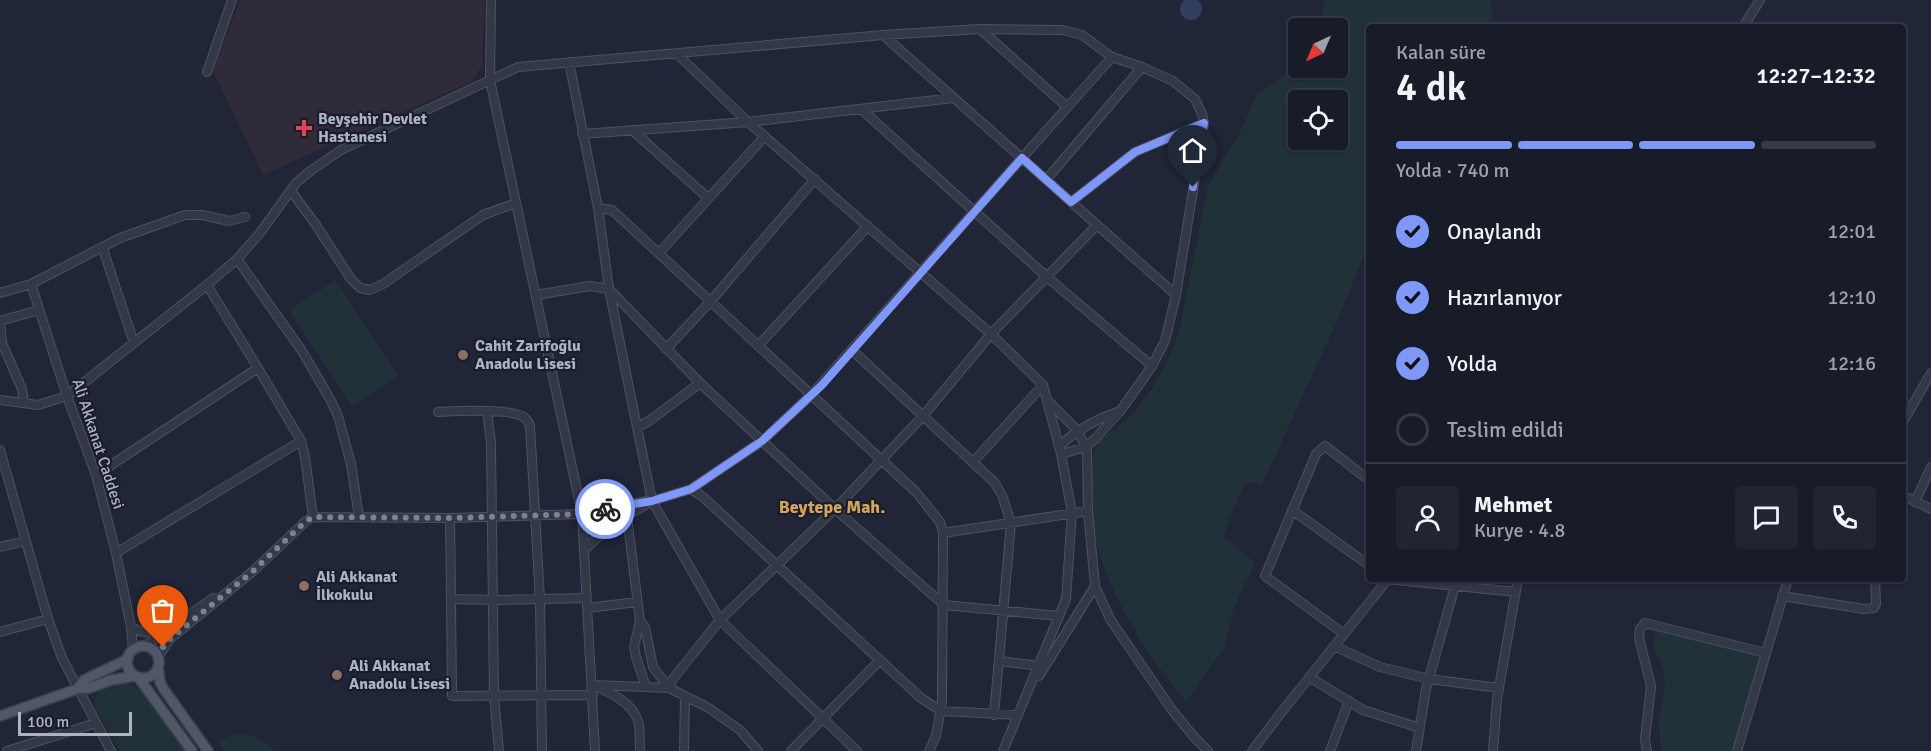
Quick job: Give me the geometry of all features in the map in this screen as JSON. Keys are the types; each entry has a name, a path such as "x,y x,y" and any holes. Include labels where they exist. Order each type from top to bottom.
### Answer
{"main road":[{"path":"76,689 84,680 145,646 152,649 158,662 160,682 163,688 208,751"},
{"path":"130,655 129,669 137,676 192,751"},
{"path":"0,716 76,689 89,688 111,680 150,676 158,662"}],"street":[{"path":"207,72 232,0"},
{"path":"491,0 490,80 582,514 595,751"},
{"path":"1745,24 1760,0"},
{"path":"980,29 1067,107"},
{"path":"0,400 38,405 67,396 237,259 309,172 341,150 518,67 883,35 980,29 1062,30 1082,35 1112,57 1173,81 1195,99 1203,114 1204,123 1176,296 1165,341 1152,366 1121,410 1086,447 1060,451"},
{"path":"883,35 1176,296"},
{"path":"676,53 748,122 992,334 1043,386 1060,451 1072,513 1066,599 1003,751"},
{"path":"158,662 171,638 252,572 313,517 450,518 582,514 652,501 691,489 762,441 811,395 1112,57"},
{"path":"569,62 597,208 609,289 652,501 720,620 857,751"},
{"path":"1046,180 1142,67"},
{"path":"582,134 748,122 953,98"},
{"path":"861,109 1047,277 1152,366"},
{"path":"1071,202 1135,152 1204,123"},
{"path":"632,130 708,198"},
{"path":"659,253 765,136"},
{"path":"666,349 710,302 815,179"},
{"path":"291,191 351,279 360,288 370,290 383,285 483,215 516,203"},
{"path":"597,208 612,210 659,253 916,492 940,522 943,533 944,605 940,711 936,736 929,751"},
{"path":"0,293 31,284 103,249 120,238 185,215 202,215 229,221 245,216"},
{"path":"669,688 672,680 720,620 835,509 923,416 992,334 1097,225"},
{"path":"758,346 868,226"},
{"path":"103,249 134,343"},
{"path":"237,259 302,351 334,408 351,464 358,517"},
{"name":"Ali Akkanat Caddesi","path":"31,284 67,396 96,475 116,553 131,627 130,655"},
{"path":"207,285 301,441 313,517"},
{"path":"536,295 590,286 609,289 700,383 835,509 944,605 1059,616"},
{"path":"24,403 22,389 2,343 0,321 39,310"},
{"path":"852,350 994,482 1002,495 1011,523 994,715"},
{"path":"96,475 258,368"},
{"path":"1906,417 1931,373"},
{"path":"638,427 700,383"},
{"path":"973,462 1043,386"},
{"path":"1046,399 1078,430 1086,447 1089,473 1088,511 1095,586 1110,620 1172,710 1208,751"},
{"path":"1060,451 1070,435 1099,418 1121,410"},
{"path":"438,412 487,411 518,414 525,418 530,426 540,600 542,751"},
{"path":"487,411 491,443 494,696 499,751"},
{"path":"116,553 301,441"},
{"path":"1344,634 1265,576 1316,454 1326,446 1366,478"},
{"path":"0,450 2,465 62,658 76,689 111,751"},
{"path":"1915,502 1931,467"},
{"path":"691,489 703,497 921,698 940,711 1018,715"},
{"path":"1906,497 1931,509"},
{"path":"584,550 611,525 652,501"},
{"path":"1292,510 1366,563"},
{"path":"943,533 1088,511"},
{"path":"627,516 640,621 634,647 646,687"},
{"path":"450,518 452,696 593,695"},
{"path":"0,547 26,541"},
{"path":"145,646 159,634 252,572"},
{"path":"1252,751 1386,582"},
{"path":"1417,582 1516,592"},
{"path":"1493,751 1499,688 1518,582"},
{"path":"1739,750 1787,582"},
{"path":"1782,596 1864,609 1874,608 1876,604 1875,582"},
{"path":"1028,692 1095,586"},
{"path":"1416,751 1429,679 1455,586"},
{"path":"451,599 586,598"},
{"path":"587,608 637,602"},
{"path":"0,632 48,619"},
{"path":"640,621 645,627 653,667 669,688"},
{"path":"1647,751 1646,721 1651,686 1639,638 1640,629 1645,623 1766,653"},
{"path":"131,627 139,631 159,634"},
{"path":"1334,646 1380,667 1429,679 1499,688"},
{"path":"791,751 879,661"},
{"path":"1000,661 1039,666"},
{"path":"1309,677 1363,710 1420,728"},
{"path":"593,685 669,688 707,707 740,730 758,751"},
{"path":"593,685 630,706 638,722 640,751"},
{"path":"684,751 685,696"},
{"path":"1330,751 1349,701"},
{"path":"7,751 96,723"}],"shaded area":[{"name":"Beyşehir Devlet Hastanesi","path":"240,0 485,0 482,65 473,81 263,175 213,71"},
{"path":"1325,0 1491,0 1494,24 1366,24 1366,250 1339,317 1262,485 1245,482 1223,536 1255,563 1234,608 1225,647 1186,702 1155,662 1127,618 1105,570 1092,522 1093,457 1100,441 1140,405 1160,375 1179,332 1208,185 1240,132 1258,93 1278,81 1288,71 1288,78 1348,78 1348,18 1320,18"},
{"path":"336,280 398,376 352,406 289,310"},
{"path":"1655,627 1762,653 1734,751 1661,751 1659,722 1665,680 1653,645"},
{"path":"121,683 143,692 186,751 120,751 96,710 95,698 105,687"},
{"path":"235,734 257,738 275,751 224,751 217,741"}],"water":[{"path":"1195,-1 1201,5 1199,17 1191,20 1183,17 1180,9 1183,1"}],"way so far":[{"path":"163,647 313,517 450,518 582,514 605,509"}],"place":[{"name":"Beyşehir Devlet Hastanesi","path":"304,128"},
{"name":"Cahit Zarifoğlu Anadolu Lisesi","path":"463,355"},
{"name":"Ali Akkanat İlkokulu","path":"304,586"},
{"name":"Ali Akkanat Anadolu Lisesi","path":"337,675"}],"district":[{"name":"Beytepe Mah.","path":"832,507"}],"route":[{"path":"605,509 652,501 691,489 762,441 822,385 1022,158 1071,202 1135,152 1204,123 1193,187"}]}
